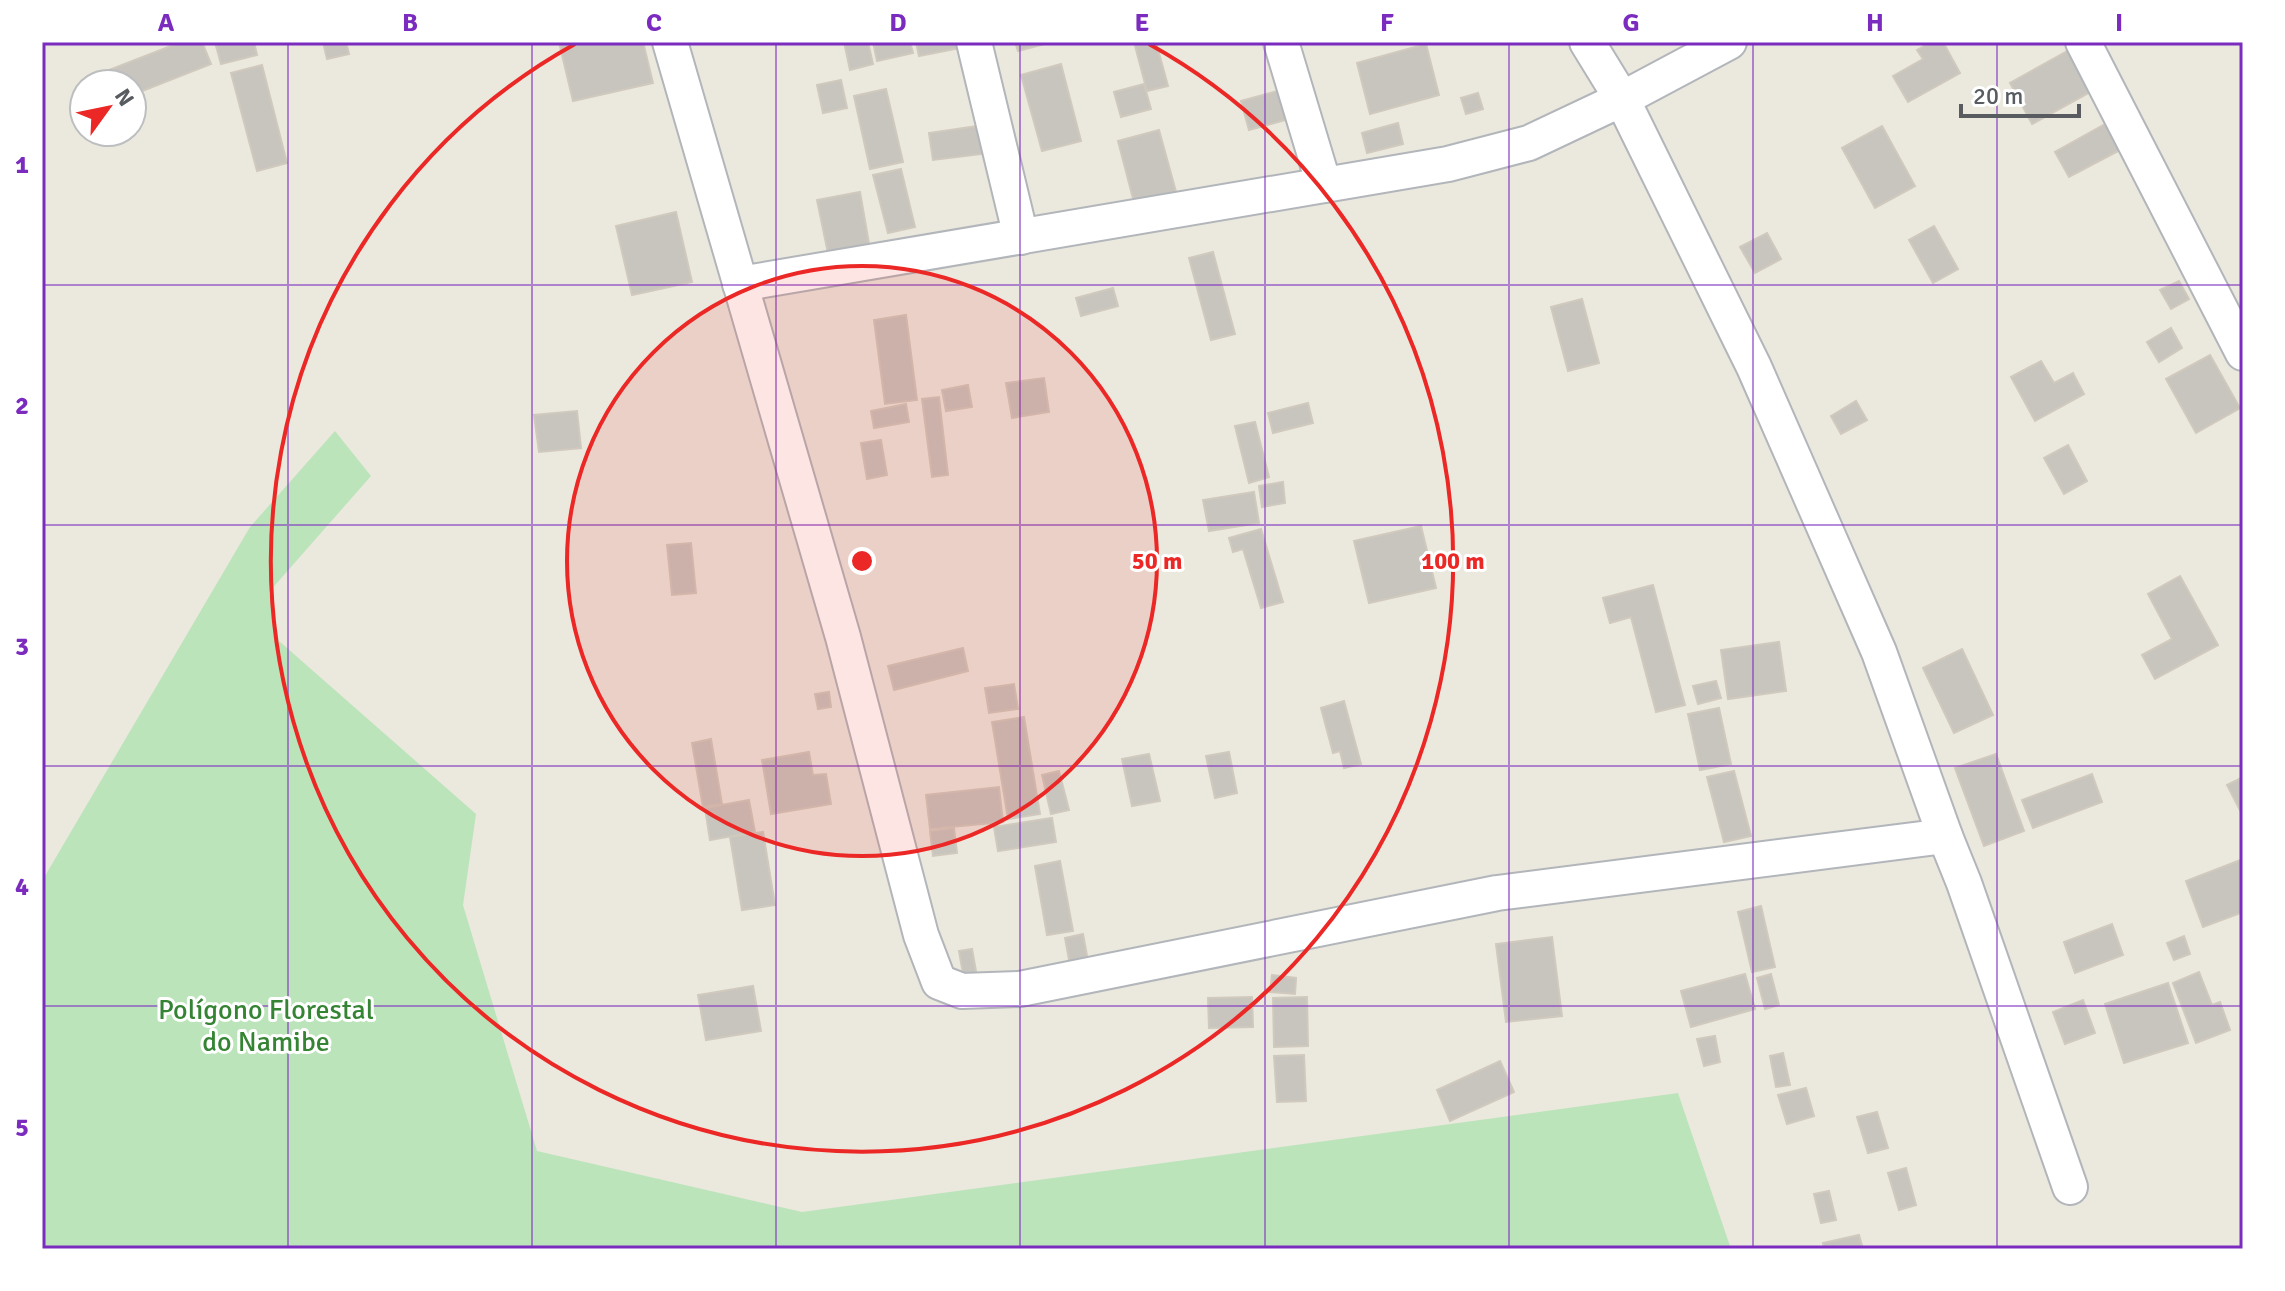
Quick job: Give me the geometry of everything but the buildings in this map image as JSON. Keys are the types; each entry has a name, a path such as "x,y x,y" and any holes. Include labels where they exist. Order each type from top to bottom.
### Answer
{"street":[{"path":"670,42 843,637 921,935 939,982 962,991 1020,989 1497,893 1945,836"},
{"path":"974,42 1021,237"},
{"path":"1281,42 1324,185"},
{"path":"1587,42 1622,99 1754,367 1879,652 2070,1187"},
{"path":"740,284 1448,164 1529,143 1622,99 1729,42"},
{"path":"2083,42 2243,353"}],"green space":[{"name":"Polígono Florestal do Namibe","path":"335,431 371,476 269,592 279,641 476,814 463,905 537,1151 802,1212 1678,1093 1731,1249 42,1249 42,881 250,527"}]}
